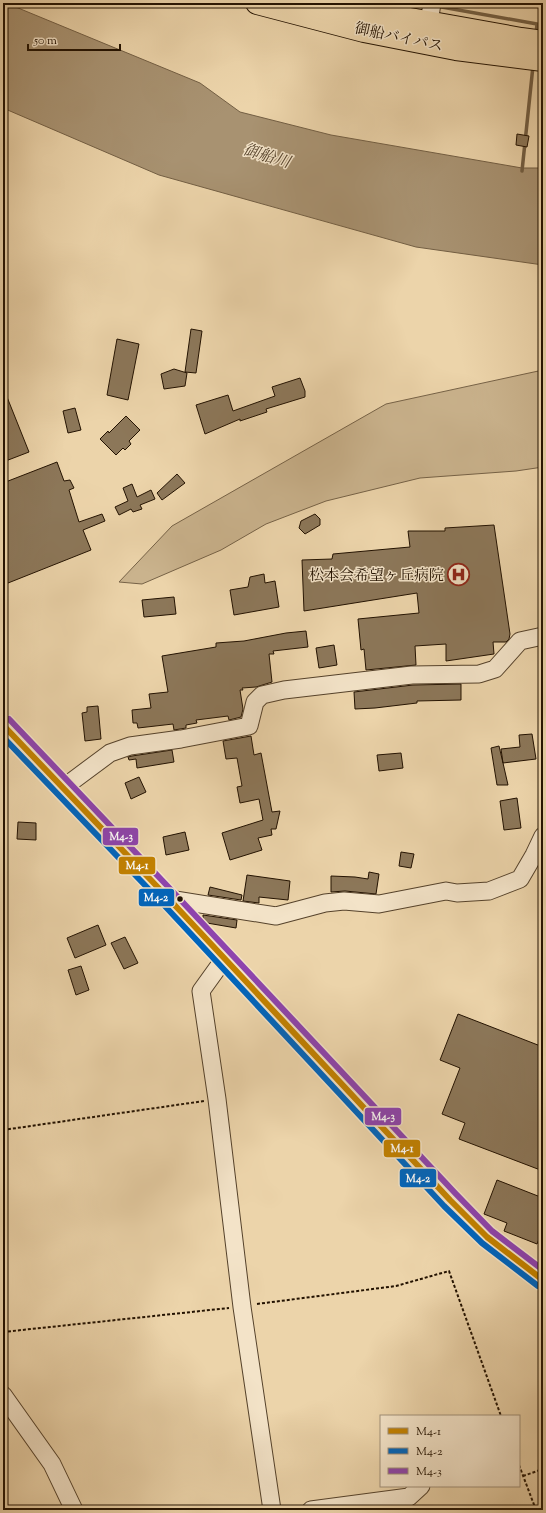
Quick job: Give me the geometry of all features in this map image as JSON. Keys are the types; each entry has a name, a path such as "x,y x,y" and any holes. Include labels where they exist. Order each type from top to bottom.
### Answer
{"highway":[{"name":"御船バイパス","path":"257,3 364,30 428,23 456,48 543,60"},
{"name":"御船バイパス","path":"320,3 543,42"}],"main road":[{"path":"6,734 63,788 169,899 450,1200 487,1237 543,1280"}],"street":[{"path":"63,788 110,753 117,750 130,746 181,739 249,726 255,702 262,695 284,690 412,675 479,674 495,669 520,641 543,636"},
{"path":"169,899 276,916 325,903 344,900 379,904 446,891 457,893 489,891 520,879 534,856 543,836"},
{"path":"224,958 201,991 217,1099 242,1306 272,1510"},
{"path":"3,1395 52,1464 74,1510"},
{"path":"311,1510 409,1497 420,1487"}],"path":[{"path":"3,1130 217,1099"},
{"path":"3,1332 242,1306 396,1286 449,1271 501,1415"},
{"path":"520,1468 536,1510"},
{"path":"523,1476 543,1469"}],"shaded area":[{"path":"543,370 543,467 516,471 420,478 326,501 266,524 221,550 142,584 119,582 172,526 386,404"}],"water":[{"name":"御船川","path":"3,3 200,83 240,112 331,135 522,168 543,168 543,265 416,247 159,175 3,108"}],"building":[{"path":"517,134 529,136 527,147 516,145"},
{"path":"191,329 202,331 196,373 185,372"},
{"path":"117,339 139,344 128,400 107,395"},
{"path":"174,369 187,373 185,386 164,389 161,374"},
{"path":"300,378 305,391 305,397 266,409 267,412 240,421 240,419 205,434 196,405 228,395 233,411 275,396 272,387"},
{"path":"3,387 29,452 3,462"},
{"path":"75,408 81,430 68,433 63,411"},
{"path":"126,416 140,430 129,441 131,444 125,450 123,448 116,455 100,439 108,431 109,433"},
{"path":"57,462 64,481 70,480 74,488 69,490 79,522 102,514 105,521 83,530 91,550 3,585 3,483"},
{"path":"177,474 185,483 162,500 157,493"},
{"path":"132,484 137,497 151,490 155,499 140,505 142,509 133,512 131,509 119,515 115,507 128,501 123,488"},
{"path":"315,514 320,519 320,525 305,534 299,528 301,521"},
{"path":"494,525 510,634 509,639 506,642 493,642 494,654 446,661 446,644 415,646 416,665 366,670 364,649 361,650 358,619 419,613 417,593 304,611 302,560 332,559 333,554 410,547 408,531 445,531 445,528"},
{"path":"264,574 265,583 275,581 279,607 234,615 230,590 248,587 250,577"},
{"path":"174,597 176,614 144,617 142,600"},
{"path":"306,631 308,647 273,651 274,654 269,654 272,682 256,687 242,688 243,690 240,690 243,709 241,717 229,720 228,716 196,720 197,723 186,725 186,728 174,730 173,724 138,728 137,723 133,723 132,710 151,708 149,694 168,692 162,656 216,647 216,643 244,641 286,633"},
{"path":"334,645 337,665 319,668 316,648"},
{"path":"461,684 461,700 417,701 417,703 355,709 354,692 413,685"},
{"path":"98,706 101,739 85,741 82,713 87,712 87,707"},
{"path":"532,734 536,759 503,763 501,749 520,747 519,735"},
{"path":"251,736 254,755 261,753 272,812 280,811 276,829 271,829 272,835 258,838 262,850 230,860 222,833 263,820 259,799 240,803 237,787 242,786 237,758 226,759 223,741"},
{"path":"499,746 508,785 497,785 491,748"},
{"path":"172,750 174,762 137,768 136,759 129,760 128,757 132,756"},
{"path":"401,753 403,768 379,771 377,755"},
{"path":"139,777 146,792 131,799 125,783"},
{"path":"517,798 521,828 504,830 500,801"},
{"path":"18,822 36,823 36,840 17,839"},
{"path":"185,832 189,850 166,855 163,837"},
{"path":"401,852 414,854 411,868 399,866"},
{"path":"369,872 379,874 376,894 345,891 331,892 331,876 368,879"},
{"path":"247,875 290,881 288,900 259,897 259,903 243,901"},
{"path":"210,887 242,895 241,900 208,895"},
{"path":"203,915 237,920 236,928 207,923 203,918"},
{"path":"98,925 106,945 75,958 67,938"},
{"path":"125,937 138,963 124,969 111,943"},
{"path":"81,966 89,990 76,995 68,970"},
{"path":"458,1014 543,1047 543,1171 459,1139 465,1123 442,1114 460,1068 440,1060"},
{"path":"497,1180 543,1198 543,1229 537,1244 504,1231 507,1223 484,1214"}],"waterway":[{"path":"436,6 537,24 536,34"},
{"path":"522,171 533,66"}],"transit line":[{"name":"M4-3","path":"9,719 456,1194 492,1231 543,1270"},
{"name":"M4-1","path":"3,725 169,899 450,1200 487,1237 543,1280"},
{"name":"M4-2","path":"3,737 163,904 444,1206 482,1243 538,1286"}],"place":[{"name":"松本会希望ヶ丘病院","path":"459,575"}]}
